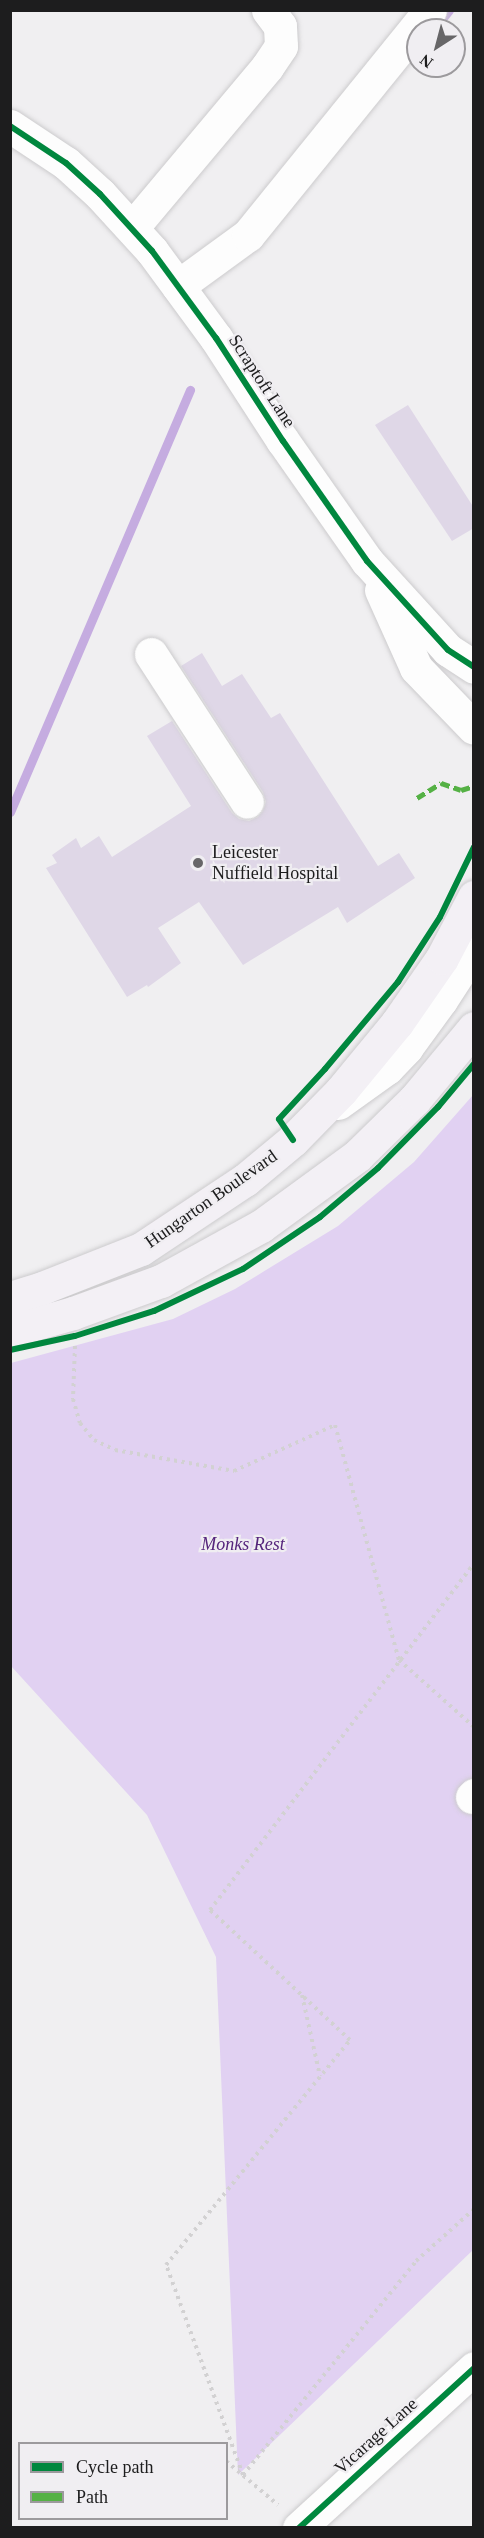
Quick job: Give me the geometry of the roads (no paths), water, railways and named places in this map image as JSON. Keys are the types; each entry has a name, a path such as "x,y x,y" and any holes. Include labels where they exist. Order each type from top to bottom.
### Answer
{"highway":[{"name":"Hungarton Boulevard","path":"10,1298 42,1288 141,1249 245,1180 314,1119 397,1023 442,958 474,897"},
{"path":"10,1331 73,1313 161,1281 261,1226 357,1156 415,1099 474,1028"}],"street":[{"path":"132,228 260,75 281,46 280,27 268,10"},
{"path":"178,286 248,235 430,10"},
{"name":"Scraptoft Lane","path":"10,126 66,163 132,228 178,286 367,561 461,658 474,683"},
{"name":"Scraptoft Lane","path":"367,561 416,668 474,728"},
{"path":"151,654 247,802"},
{"path":"314,1119 393,1061 426,1023 474,949"},
{"name":"Vicarage Lane","path":"300,2526 474,2368"}],"waterway":[{"path":"443,18 449,10"},
{"path":"10,812 190,390"}],"place":[{"name":"Leicester Nuffield Hospital","path":"198,863"}],"park label":[{"name":"Monks Rest","path":"243,1544"}]}
